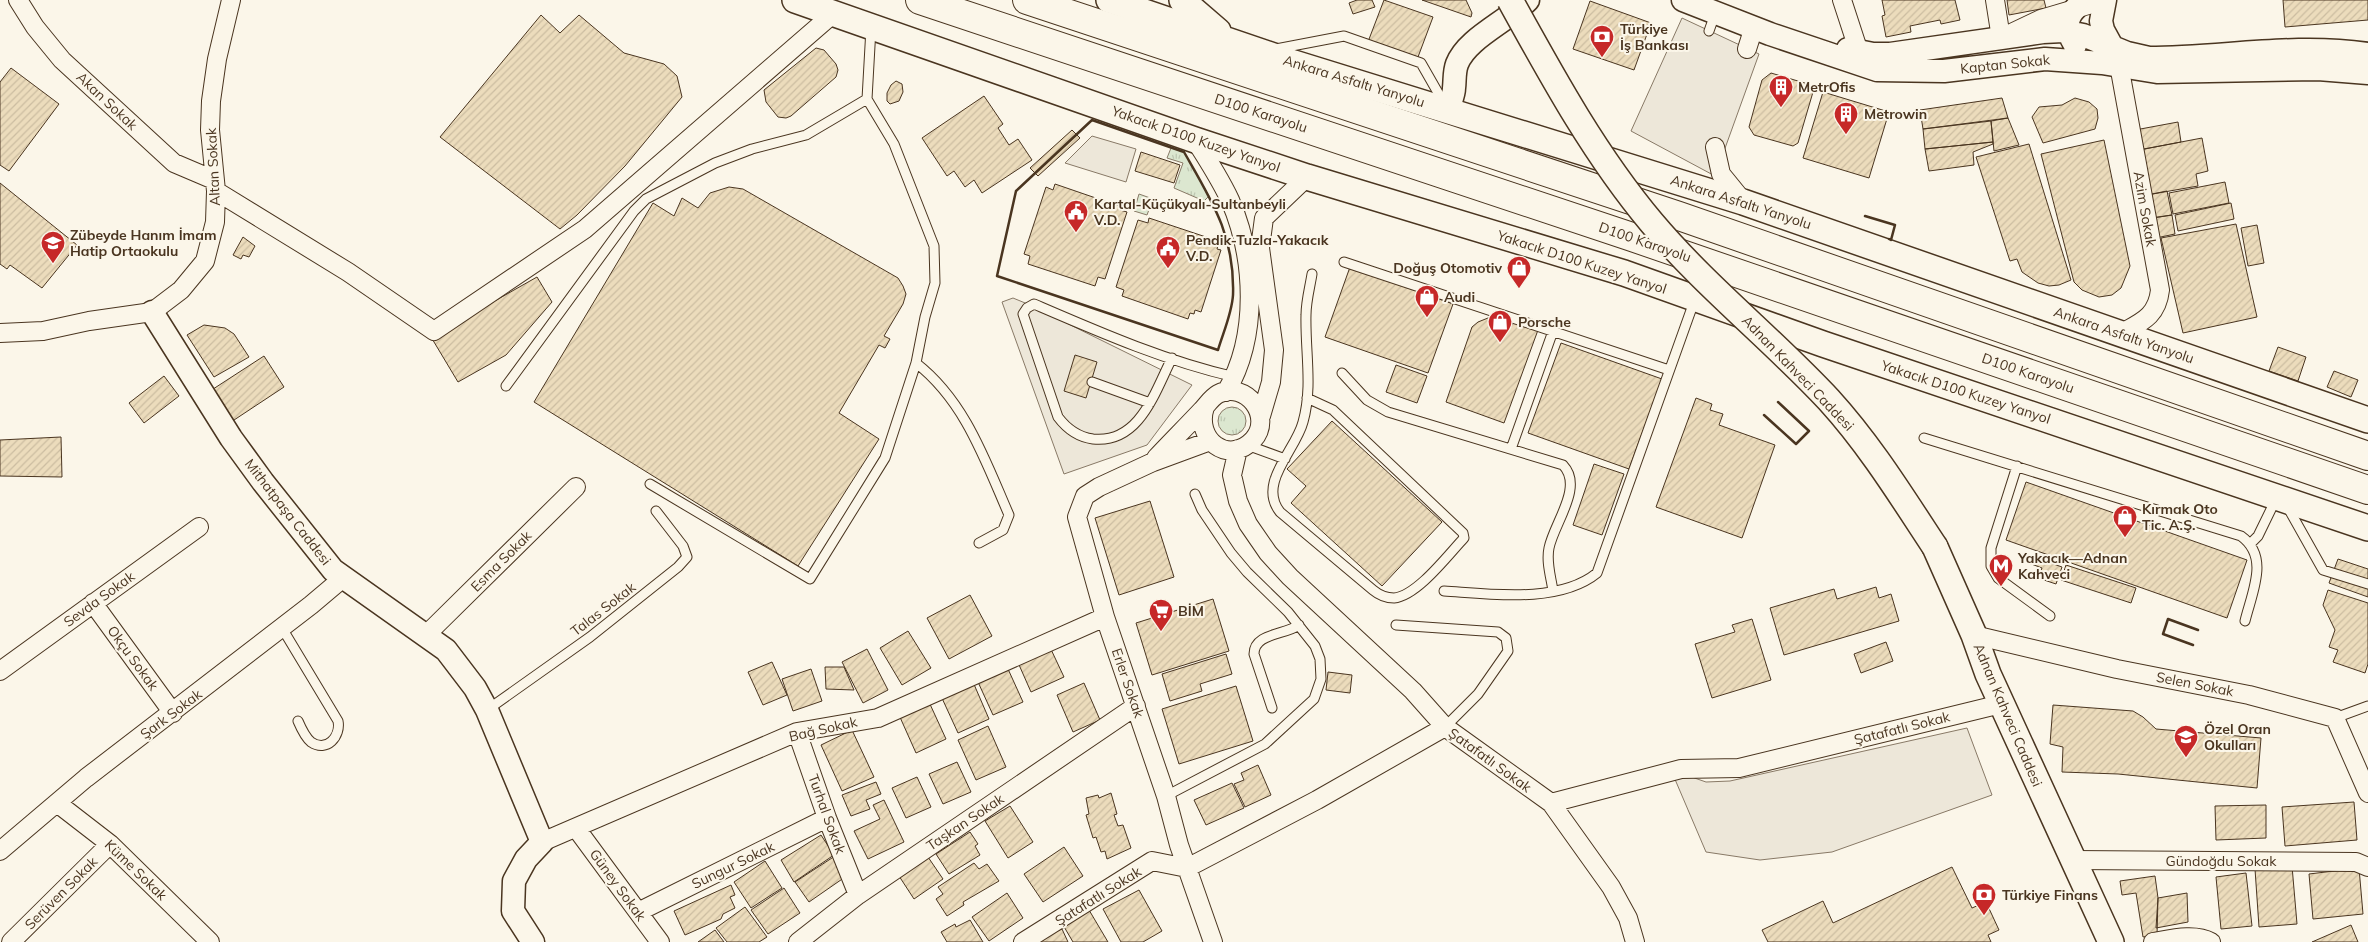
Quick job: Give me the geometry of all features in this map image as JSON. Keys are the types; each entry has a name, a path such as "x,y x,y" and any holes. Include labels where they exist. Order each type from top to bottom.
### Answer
{"highway":[{"name":"D100 Karayolu","path":"920,0 1632,237 2368,490"},
{"path":"1027,0 1678,216 2368,456"}],"main road":[{"name":"Yakacık D100 Kuzey Yanyol","path":"795,0 872,25 1196,140 1307,177 1624,273 1823,344 2368,528"},
{"name":"Ankara Asfaltı Yanyolu","path":"1109,0 1262,52 1743,202 2368,420"},
{"path":"1182,0 1232,42"},
{"name":"Adnan Kahveci Caddesi","path":"1510,0 1593,144 1632,198 1701,276 1839,412 1889,476 1935,548 1974,635 2001,704 2111,942"}],"street":[{"name":"Akan Sokak","path":"18,0 35,27 62,60 174,164 215,186 348,272 434,331 585,230 834,13"},
{"name":"Altan Sokak","path":"152,312 181,290 205,261 215,222 215,186 210,130 211,101 217,59 231,0"},
{"path":"1448,110 1454,88 1456,70 1469,44 1517,12 1528,0"},
{"name":"Kaptan Sokak","path":"1683,0 1836,58 1877,70 1944,71 2045,58 2087,61 2320,49 2368,54"},
{"path":"1842,0 1859,52"},
{"path":"1995,0 2001,38 2023,26 2077,7 2105,0 2101,21 2114,59"},
{"path":"2077,7 2069,14 2068,32 2087,61"},
{"name":"Kaptan Sokak","path":"1716,14 1859,52 1890,54 2043,32 2068,32 2083,35 2114,59 2167,72 2318,69 2368,73"},
{"path":"1746,49 1754,27"},
{"name":"Azim Sokak","path":"2114,59 2160,290 2159,302 2151,315 2120,334"},
{"path":"1152,462 1218,394 1231,384 1243,355 1248,335 1248,278 1243,242 1230,200 1216,172 1196,140"},
{"path":"1715,147 1721,174 1743,202"},
{"path":"1307,177 1264,218 1260,248 1274,350 1271,382 1259,429 1242,447 1232,475 1238,501 1248,524 1268,553 1290,577 1413,691 1445,727"},
{"path":"0,333 43,331 89,321 152,312"},
{"name":"Mithatpaşa Caddesi","path":"152,312 231,438 259,477 333,570 446,650 475,688 487,710 542,842"},
{"path":"1231,384 1252,400 1261,416"},
{"path":"1205,407 1202,425 1210,441 1218,447 1228,450 1242,447"},
{"path":"1152,462 1210,441"},
{"name":"Erler Sokak","path":"1152,462 1084,496 1079,506 1077,517 1105,617 1213,942"},
{"name":"Esma Sokak","path":"426,635 576,487"},
{"name":"Sevda Sokak","path":"0,671 198,527"},
{"name":"Şark Sokak","path":"0,852 86,778 173,713 344,578"},
{"name":"Okçu Sokak","path":"93,603 173,713"},
{"name":"Bağ Sokak","path":"542,842 797,732 878,718 1105,617"},
{"name":"Selen Sokak","path":"1974,635 2117,669 2249,695 2334,718"},
{"name":"Şatafatlı Sokak","path":"1023,942 1152,861 1187,868 1317,800 1445,727 1551,803 1681,769 1739,768 2001,704"},
{"name":"Taşkan Sokak","path":"798,942 858,895 1136,706"},
{"path":"2334,718 2368,793"},
{"name":"Turhal Sokak","path":"797,732 858,895"},
{"name":"Küme Sokak","path":"58,803 110,844 210,942"},
{"path":"1551,803 1610,887 1628,918 1635,942"},
{"name":"Sungur Sokak","path":"638,912 828,818"},
{"name":"Güney Sokak","path":"576,828 660,942"},
{"path":"533,942 513,911 514,882 526,859 542,842"},
{"name":"Serüven Sokak","path":"11,942 110,844"},
{"name":"Gündoğdu Sokak","path":"2073,860 2356,862 2368,867"},
{"path":"2153,942 2180,938 2205,939 2212,942"}],"lane":[{"path":"650,484 810,579 885,458 916,363 924,317 935,282 934,246 894,144 867,99 872,25"},
{"path":"1262,52 1344,36 1421,63 1448,110"},
{"path":"506,386 634,211 646,199 714,163 752,149 806,135 867,99"},
{"path":"1344,262 1670,370"},
{"path":"1308,398 1333,410 1463,533 1464,538 1418,586 1402,596 1394,598 1379,594 1277,507 1273,490 1277,474 1303,424 1308,398 1306,314 1312,274"},
{"path":"1444,591 1515,596 1584,583 1597,573 1695,299"},
{"path":"1172,358 1150,404 1132,428 1115,437 1087,438 1068,429 1058,417 1023,318 1024,311 1034,304 1101,333 1172,358 1205,370 1231,384"},
{"path":"1511,449 1553,331"},
{"path":"916,363 934,377 962,416 992,472 1009,515 1003,530 979,543"},
{"path":"1342,373 1367,400 1388,412 1562,465 1571,477 1570,491 1549,547 1548,566 1553,590"},
{"path":"1092,382 1150,404"},
{"path":"1924,438 2233,532 2250,544 2256,553 2258,566 2244,621"},
{"path":"1242,447 1285,459"},
{"path":"2017,466 1991,548 1991,566 1998,578 2050,616"},
{"path":"1166,796 1266,744 1314,699 1321,679 1320,659 1315,646 1299,625 1231,553 1202,510 1195,494"},
{"path":"2250,544 2258,536 2280,498 2322,570 2368,584"},
{"name":"Talas Sokak","path":"487,710 590,637 678,567 687,557 683,546 656,511"},
{"path":"1272,708 1254,654 1255,646 1262,639 1288,631 1299,625"},
{"path":"1396,625 1498,632 1506,638 1508,651 1478,694 1445,727"},
{"path":"282,628 338,721 338,733 330,743 324,746 317,745 308,739 298,721"},
{"path":"2334,718 2368,706"}],"green space":[{"path":"1171,148 1184,152 1209,196 1204,201 1174,188 1183,163 1167,158"},
{"path":"1139,194 1153,199 1147,215 1134,211"},
{"path":"1232,407 1242,411 1246,421 1242,431 1232,435 1222,431 1218,421 1222,411"}],"shaded area":[{"path":"1682,18 1759,54 1715,176 1631,131"},
{"path":"1092,136 1136,149 1126,182 1065,163"},
{"path":"1013,298 1192,385 1147,445 1064,474 1002,302"},
{"path":"1967,728 1992,795 1832,852 1760,860 1706,852 1674,777 1686,775 1706,782 1730,781"}],"building":[{"path":"1357,0 1372,0 1375,7 1353,14 1349,3"},
{"path":"1384,0 1433,17 1415,65 1366,47"},
{"path":"1422,0 1466,0 1472,13 1471,17"},
{"path":"1882,0 1955,0 1960,20 1941,24 1940,20 1910,26 1911,32 1886,37 1882,16 1885,15"},
{"path":"2007,0 2044,0 2046,8 2009,15"},
{"path":"2283,0 2368,0 2368,20 2285,27"},
{"path":"1590,1 1651,23 1634,70 1573,49"},
{"path":"541,15 560,33 579,15 624,53 664,64 677,76 682,97 625,166 577,215 560,229 440,137"},
{"path":"816,48 824,50 836,64 838,70 836,77 791,116 786,118 778,117 766,102 764,90"},
{"path":"11,68 59,104 9,171 0,165 0,82"},
{"name":"MetrOfis","path":"1771,73 1808,84 1813,92 1798,143 1793,146 1754,135 1749,127 1762,80"},
{"path":"896,81 902,84 903,92 899,101 890,104 887,101 887,93 891,85"},
{"name":"Metrowin","path":"1823,92 1889,112 1869,178 1803,158"},
{"path":"984,96 1003,124 998,128 1009,145 1018,139 1032,160 982,193 974,180 965,187 954,171 947,176 922,138"},
{"path":"2002,98 2008,118 1923,129 1920,110"},
{"path":"2075,98 2089,102 2097,109 2098,118 2095,129 2043,143 2032,117 2039,107 2062,105"},
{"path":"2008,118 2019,145 1994,151 1991,121"},
{"path":"1991,121 1993,142 1925,149 1923,129"},
{"path":"2178,122 2181,142 2139,150 2135,130"},
{"path":"1072,130 1080,138 1038,176 1030,168"},
{"path":"2202,138 2208,171 2196,174 2198,186 2147,195 2139,150"},
{"path":"2104,140 2130,266 2121,288 2112,295 2099,297 2082,290 2074,282 2041,154"},
{"path":"1993,142 1993,144 1973,152 1974,165 1929,171 1925,149"},
{"path":"2029,144 2071,280 2059,285 2049,286 2038,283 2022,272 2017,259 2010,261 1976,157"},
{"path":"1141,152 1180,165 1174,183 1135,171"},
{"path":"2225,182 2229,203 2173,214 2169,193"},
{"path":"0,183 77,245 42,288 10,265 7,269 0,264"},
{"name":"Kartal-Küçükyalı-Sultanbeyli V.D.","path":"1055,184 1119,206 1120,210 1127,212 1105,279 1098,277 1095,286 1028,264 1030,256 1024,254 1046,187 1053,190"},
{"path":"729,187 743,189 898,278 906,294 903,304 884,336 890,339 885,348 879,345 839,413 879,439 798,566 534,402 653,203 674,216 682,198 698,208 710,193"},
{"path":"2167,191 2172,215 2152,218 2147,195"},
{"path":"2231,203 2234,219 2178,231 2175,215"},
{"path":"2172,215 2175,234 2156,238 2152,218"},
{"name":"Pendik-Tuzla-Yakacık V.D.","path":"1149,218 1212,239 1210,243 1218,245 1217,249 1221,250 1201,312 1195,310 1194,314 1190,313 1188,319 1122,296 1124,290 1116,287 1138,220 1148,223"},
{"path":"2236,224 2257,317 2183,333 2161,238"},
{"path":"2257,225 2264,263 2248,266 2241,228"},
{"path":"243,237 255,246 249,257 243,255 241,259 233,255"},
{"path":"1350,267 1453,304 1428,373 1325,337"},
{"path":"537,277 552,302 506,355 458,382 431,337"},
{"path":"1493,316 1503,317 1501,324 1511,327 1513,321 1538,330 1504,423 1446,402 1472,327 1478,322"},
{"path":"204,325 225,328 234,334 249,357 214,377 187,335"},
{"path":"1561,343 1662,379 1629,469 1528,433"},
{"path":"2278,347 2306,357 2298,381 2269,371"},
{"path":"1075,355 1097,362 1086,398 1064,391"},
{"path":"264,356 284,387 228,424 207,393"},
{"path":"1396,365 1427,376 1417,403 1386,392"},
{"path":"2334,371 2358,380 2351,397 2327,387"},
{"path":"164,376 179,396 144,423 129,403"},
{"path":"1696,398 1712,404 1710,410 1723,414 1719,425 1775,445 1742,538 1656,507"},
{"path":"1332,421 1442,522 1382,586 1291,503 1306,486 1287,469"},
{"path":"61,437 62,477 0,476 0,440"},
{"path":"1594,464 1624,474 1602,535 1573,525"},
{"path":"2026,482 2247,560 2227,618 2006,540"},
{"path":"1150,501 1174,577 1119,595 1095,518"},
{"path":"2028,555 2062,567 2056,584 2038,578 2042,568 2026,562"},
{"path":"2338,559 2368,569 2368,597 2329,583"},
{"path":"2066,565 2136,588 2131,603 2061,580"},
{"path":"1876,587 1879,598 1891,594 1899,621 1784,655 1770,608 1834,589 1837,599"},
{"path":"2328,590 2368,603 2368,664 2365,673 2333,662 2338,650 2329,647 2335,630 2323,605"},
{"path":"970,595 992,636 949,659 927,618"},
{"path":"1213,599 1229,651 1152,675 1136,623"},
{"path":"1752,619 1771,680 1712,698 1695,644 1735,632 1732,625"},
{"path":"908,631 931,668 902,685 880,648"},
{"path":"1886,642 1893,661 1861,673 1854,654"},
{"path":"1048,643 1064,677 1031,692 1016,658"},
{"path":"867,649 888,690 863,703 842,662"},
{"path":"1226,654 1232,674 1200,684 1202,691 1170,701 1162,674"},
{"path":"772,662 787,695 763,705 748,672"},
{"path":"825,667 844,667 854,690 826,689"},
{"path":"811,669 822,701 793,711 782,679"},
{"path":"1008,669 1023,702 993,715 978,682"},
{"path":"1328,672 1352,675 1350,693 1326,690"},
{"path":"973,682 989,719 958,733 941,696"},
{"path":"1084,683 1100,720 1073,732 1057,695"},
{"path":"1236,686 1253,741 1179,764 1162,709"},
{"path":"929,702 946,739 916,753 899,715"},
{"path":"2053,705 2133,711 2156,729 2261,738 2257,788 2118,774 2062,772 2063,747 2050,744"},
{"path":"988,726 1006,767 976,780 958,740"},
{"path":"852,730 874,777 842,791 821,745"},
{"path":"957,762 971,792 943,804 929,774"},
{"path":"1258,765 1271,795 1245,807 1234,784 1244,780 1241,773"},
{"path":"917,777 931,807 906,818 892,788"},
{"path":"876,782 881,794 866,800 870,809 851,816 842,795"},
{"path":"1232,783 1244,808 1206,825 1194,800"},
{"path":"1111,793 1117,814 1114,815 1118,826 1123,825 1131,848 1107,859 1105,851 1101,852 1096,837 1093,838 1086,815 1089,814 1086,798 1098,795 1099,798"},
{"path":"884,800 904,842 868,859 854,831 880,819 873,805"},
{"path":"2354,802 2357,840 2285,846 2282,807"},
{"path":"2266,805 2266,838 2216,840 2215,806"},
{"path":"1010,806 1033,842 1008,858 985,821"},
{"path":"970,832 978,844 975,846 980,855 949,874 936,854"},
{"path":"821,835 834,855 794,882 781,860"},
{"path":"1064,847 1083,876 1043,902 1024,874"},
{"path":"835,856 848,875 809,902 795,882"},
{"path":"928,857 943,879 914,899 899,876"},
{"path":"765,861 782,888 751,908 734,882"},
{"path":"974,863 979,869 987,864 999,881 963,902 964,905 947,916 936,899 943,894 938,887"},
{"path":"2292,866 2297,924 2259,927 2255,869"},
{"path":"1952,867 1972,908 1986,902 1999,930 1988,935 1991,942 1768,942 1762,930 1823,901 1833,923"},
{"path":"2359,868 2363,914 2313,919 2309,874"},
{"path":"2246,873 2252,926 2221,929 2216,877"},
{"path":"2155,876 2158,898 2157,935 2143,937 2136,893 2122,895 2120,881"},
{"path":"731,885 735,895 730,897 735,908 723,914 721,919 685,935 674,911"},
{"path":"784,888 800,913 768,934 751,910"},
{"path":"1139,890 1162,931 1143,942 1121,942 1103,909"},
{"path":"1007,893 1023,918 989,941 972,917"},
{"path":"2187,893 2188,922 2156,928 2158,898"},
{"path":"745,907 767,937 759,942 727,942 716,928"},
{"path":"1089,910 1108,942 1073,942 1063,925"},
{"path":"970,920 983,942 947,942 941,932 955,924 956,927"},
{"path":"2351,925 2358,942 2312,942"},
{"path":"1062,929 1068,942 1033,942"},
{"path":"715,930 724,942 698,942"}],"wall":[{"path":"1092,120 1184,152 1204,187 1226,237 1233,274 1231,309 1218,350 997,276 1016,191 1092,120"},
{"path":"1865,216 1895,225 1891,240 1889,239"},
{"path":"1764,415 1796,444 1809,431 1778,402"},
{"path":"2193,645 2163,634 2168,619 2198,630"}],"place":[{"name":"Türkiye İş Bankası","path":"1602,58"},
{"name":"MetrOfis","path":"1781,108"},
{"name":"Metrowin","path":"1846,135"},
{"name":"Kartal-Küçükyalı-Sultanbeyli V.D.","path":"1076,233"},
{"name":"Zübeyde Hanım İmam Hatip Ortaokulu","path":"53,264"},
{"name":"Pendik-Tuzla-Yakacık V.D.","path":"1168,269"},
{"name":"Doğuş Otomotiv","path":"1519,289"},
{"name":"Audi","path":"1427,318"},
{"name":"Porsche","path":"1500,343"},
{"name":"Kırmak Oto Tic. A.Ş.","path":"2125,538"},
{"name":"Yakacık—Adnan Kahveci","path":"2001,587"},
{"name":"BİM","path":"1161,632"},
{"name":"Özel Oran Okulları","path":"2186,758"},
{"name":"Türkiye Finans","path":"1984,916"}]}
